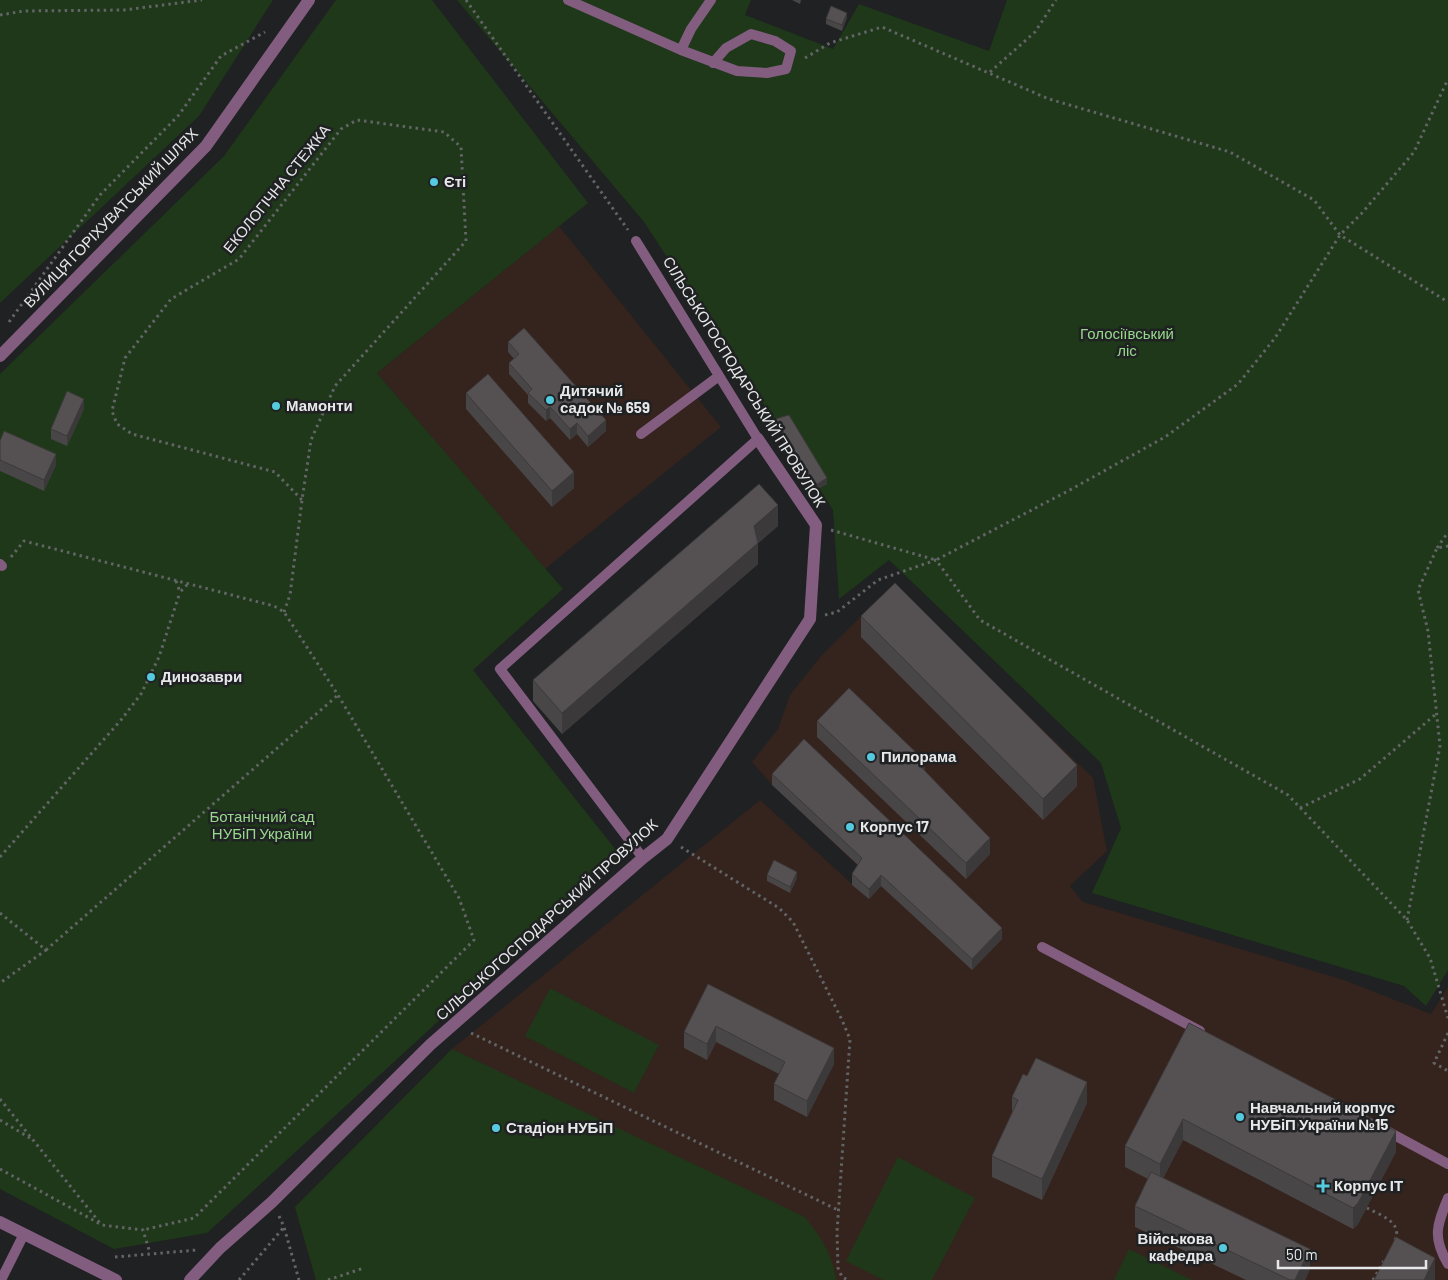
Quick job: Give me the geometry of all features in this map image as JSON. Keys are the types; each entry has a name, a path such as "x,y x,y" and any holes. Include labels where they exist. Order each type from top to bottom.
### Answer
{"street":[{"name":"ВУЛИЦЯ ГОРІХУВАТСЬКИЙ ШЛЯХ","path":"0,356 206,146 309,0"},
{"name":"СІЛЬСЬКОГОСПОДАРСЬКИЙ ПРОВУЛОК","path":"190,1280 220,1248 272,1202 430,1045 667,839 810,619 816,525 758,439"},
{"path":"0,1222 116,1280"}],"lane":[{"path":"568,0 680,50 713,63 737,71 767,74 786,69 791,51 775,41 751,34 726,48 713,63"},
{"path":"680,50 691,29 711,0"},
{"name":"СІЛЬСЬКОГОСПОДАРСЬКИЙ ПРОВУЛОК","path":"636,241 758,439"},
{"path":"641,434 719,376"},
{"path":"643,858 500,669 758,439"},
{"path":"1042,947 1206,1034"},
{"path":"1379,1127 1448,1164"},
{"path":"1448,1198 1439,1219 1436,1234 1440,1251 1448,1264"},
{"path":"1,1280 24,1234"}],"path":[{"path":"0,15 24,11 124,10 202,0"},
{"path":"466,0 636,241"},
{"path":"990,72 1035,32 1056,0"},
{"path":"786,69 830,43 882,27 1049,99 1230,152 1314,200 1340,235 1448,302"},
{"path":"6,326 100,195 178,116 221,56 272,28"},
{"path":"810,619 837,612 878,580 936,560 1068,491 1165,437 1238,384 1275,338 1340,235 1362,213 1414,152 1448,79"},
{"name":"ЕКОЛОГІЧНА СТЕЖКА","path":"284,612 290,595 311,440 335,386 466,241 461,147 444,132 357,120 340,128 239,259 171,299 125,358 112,411 117,424 132,434 275,472 302,500"},
{"path":"816,525 936,560 980,620 1288,795 1407,920 1430,958 1448,1018"},
{"path":"1407,920 1440,746 1428,631 1418,590 1437,548 1448,532"},
{"path":"0,1169 102,1225 143,1230 194,1218 474,940 459,898 338,695 284,612 274,606 24,541 1,565"},
{"path":"1437,548 1448,546"},
{"path":"176,581 180,592"},
{"path":"0,857 142,694 159,657 180,592 187,584"},
{"path":"0,984 46,950 338,695"},
{"path":"1300,808 1360,779 1437,714"},
{"path":"667,839 779,908 793,922 850,1039 837,1232 838,1268 842,1277 848,1280"},
{"path":"0,913 46,950"},
{"path":"472,1033 838,1210"},
{"path":"1448,1033 1434,1063 1448,1071"},
{"path":"0,1099 102,1225"},
{"path":"0,1120 32,1139"},
{"path":"272,1202 284,1227 299,1280"},
{"path":"1367,1208 1390,1220 1397,1228 1397,1237 1392,1246"},
{"path":"240,1280 284,1227"},
{"path":"143,1230 150,1253"},
{"path":"115,1258 150,1253 220,1248"},
{"path":"1373,1280 1388,1254"},
{"path":"328,1280 364,1268"}],"shaded area":[{"name":"Дитячий садок № 659","path":"559,226 721,427 545,569 377,373"},
{"path":"894,584 1093,778 1107,851 1070,886 1083,902 1344,980 1431,1014 1448,987 1448,1280 316,1280 295,1207 452,1049 760,800 852,884 861,869 772,785 752,762 778,729 790,695 820,657"}],"green space":[{"path":"0,0 273,0 199,116 0,303"},
{"name":"Ботанічний сад НУБіП України","path":"336,0 432,0 588,203 377,373 563,589 473,670 620,855 207,1233 114,1249 0,1189 0,374 224,156"},
{"name":"Голосіївський ліс","path":"457,0 751,0 745,15 833,49 859,4 989,51 1007,0 1448,0 1448,970 1426,1006 1404,986 1092,893 1121,828 1101,763 889,560 839,599 833,510 644,222"},
{"path":"550,988 659,1045 634,1093 525,1036"},
{"name":"Стадіон НУБіП","path":"452,1049 805,1217 825,1246 832,1262 836,1280 316,1280 295,1207"},
{"path":"898,1157 975,1198 932,1280 883,1280 846,1261"},
{"path":"1129,1249 1192,1280 1114,1280"}],"building":[{"path":"831,6 847,13 842,25 826,19"},
{"path":"524,328 606,420 588,436 577,423 570,429 550,407 546,410 528,393 532,389 509,363 519,354 508,342"},
{"path":"488,374 574,472 552,491 466,393"},
{"path":"67,391 84,399 67,436 51,429"},
{"path":"789,415 827,478 816,485 775,419"},
{"path":"4,431 56,454 44,480 0,460 0,441"},
{"path":"759,484 778,505 754,526 758,543 562,713 533,680"},
{"path":"895,583 1077,765 1043,799 861,616"},
{"path":"849,688 925,761 921,767 990,838 966,863 817,721"},
{"name":"Корпус 17","path":"804,739 1002,928 972,959 881,875 869,889 852,874 862,858 772,774"},
{"path":"774,860 797,872 790,887 767,875"},
{"path":"708,984 834,1048 807,1101 774,1084 785,1062 716,1026 707,1044 684,1032"},
{"name":"Навчальний корпус НУБіП України №15","path":"1189,1023 1396,1131 1358,1203 1353,1208 1183,1119 1160,1164 1125,1146"},
{"path":"1036,1058 1087,1082 1042,1179 992,1156 1018,1100 1012,1097 1023,1074 1027,1076"},
{"path":"1151,1172 1310,1249 1295,1280 1290,1280 1135,1206"},
{"path":"1396,1237 1435,1258 1424,1280 1374,1280"}],"place":[{"name":"Єті","path":"434,182"},
{"name":"Дитячий садок № 659","path":"550,400"},
{"name":"Мамонти","path":"276,406"},
{"name":"Динозаври","path":"151,677"},
{"name":"Пилорама","path":"871,757"},
{"name":"Корпус 17","path":"850,827"},
{"name":"Навчальний корпус НУБіП України №15","path":"1240,1117"},
{"name":"Стадіон НУБіП","path":"496,1128"},
{"name":"Корпус ІТ","path":"1323,1186"},
{"name":"Військова кафедра","path":"1223,1248"}]}
